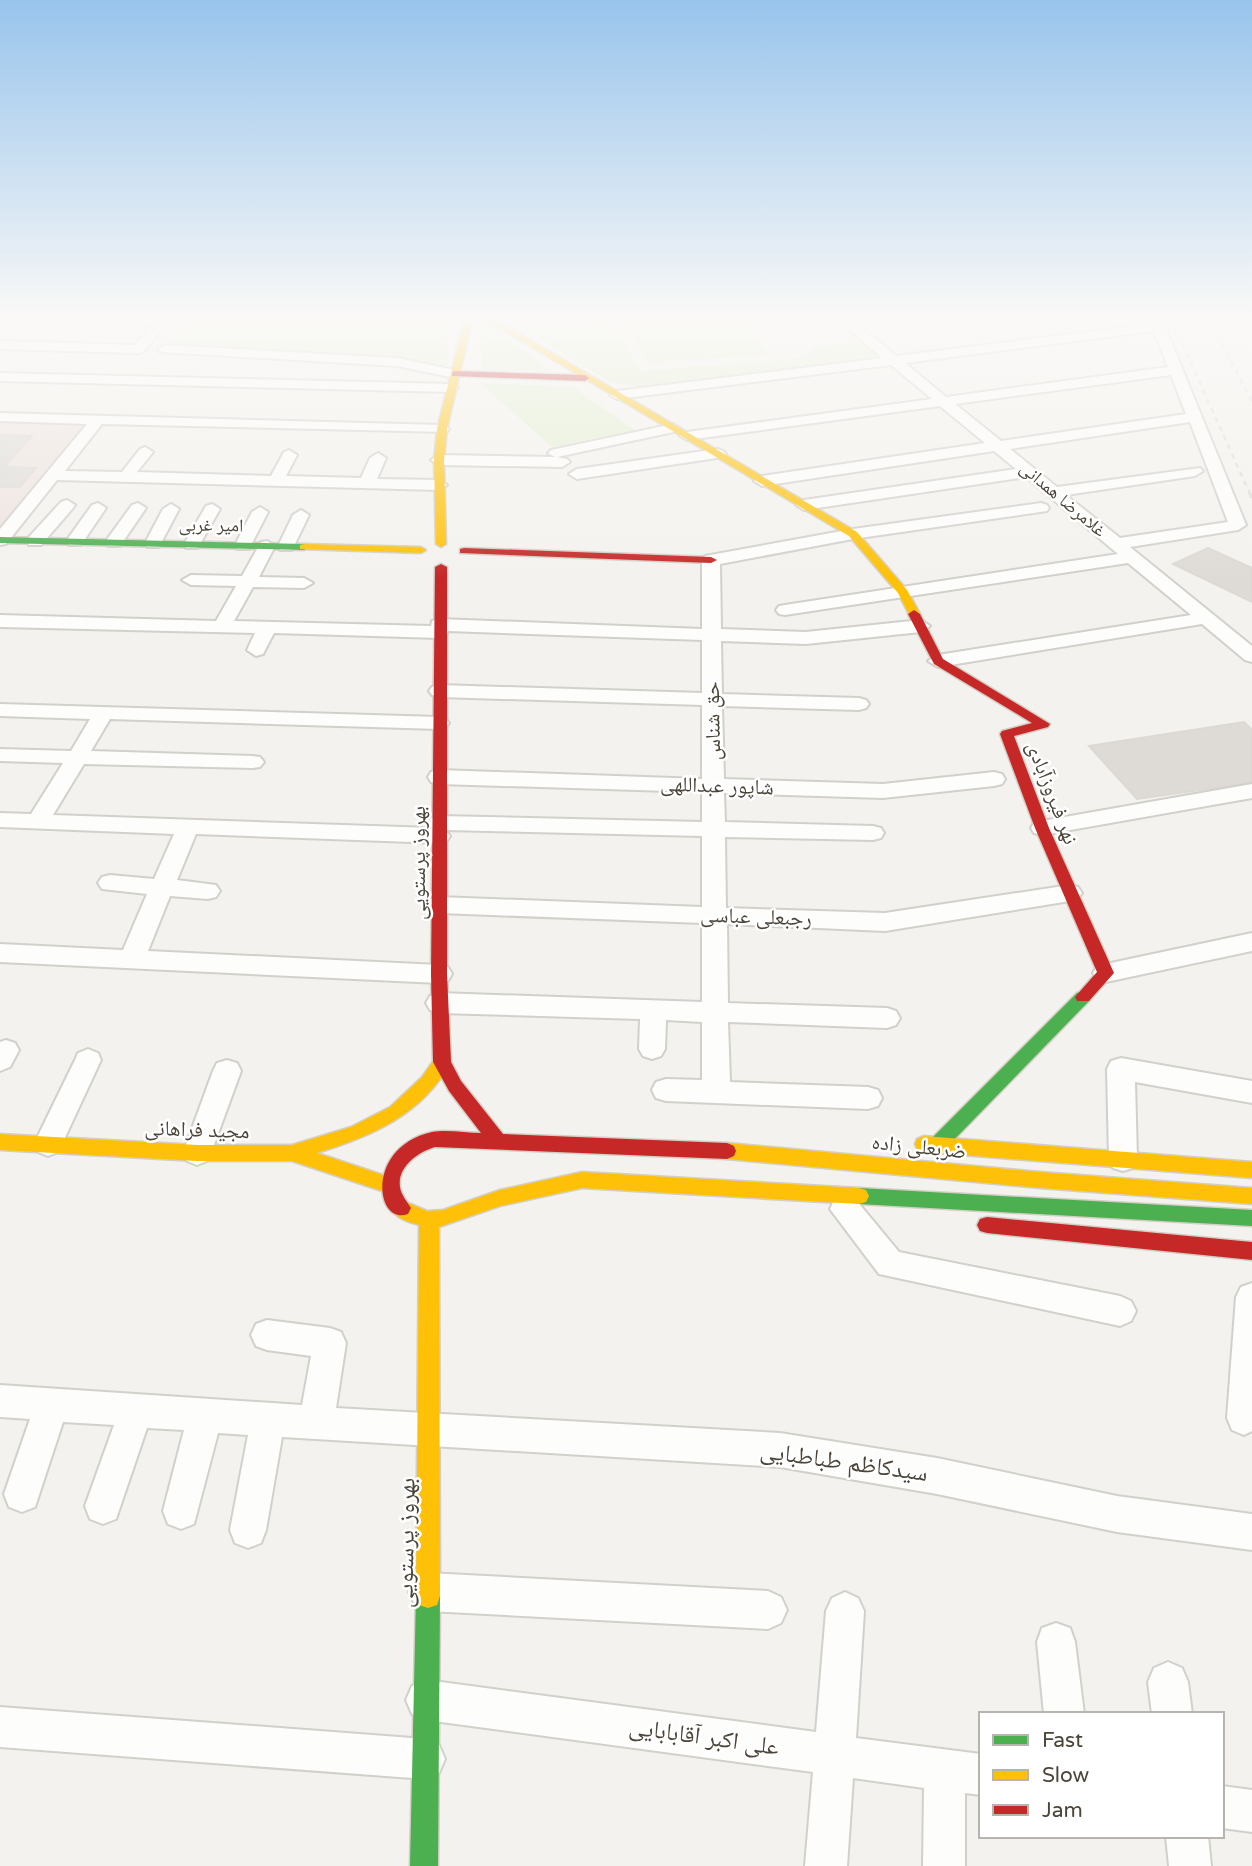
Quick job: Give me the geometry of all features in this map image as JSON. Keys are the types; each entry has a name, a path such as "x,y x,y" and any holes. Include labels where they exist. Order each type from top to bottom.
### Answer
{"main road":[{"path":"448,404 439,460 441,544 459,547 464,551 711,561"},
{"path":"632,404 853,534 904,592 938,661"},
{"name":"امیر غربی","path":"0,540 421,550 441,544"},
{"path":"421,550 417,556 420,562 441,567 461,561 465,556 464,551"},
{"name":"بهروز پرستویی","path":"441,567 439,1003 442,1062 455,1086 498,1141"},
{"name":"نهر فیروزآبادی","path":"938,661 1044,724 1007,734 1042,828 1106,973"},
{"path":"938,1144 1106,973"},
{"path":"292,1153 371,1129 414,1101 437,1073 442,1062"},
{"name":"ضربعلی زاده","path":"388,1185 390,1170 405,1154 423,1141 463,1138 767,1153 1040,1180 1252,1196"},
{"name":"مجید فراهانی","path":"0,1142 197,1153 292,1153 388,1185"},
{"path":"912,1144 1252,1170"},
{"path":"767,1153 835,1145"},
{"path":"388,1185 394,1201 408,1214 429,1220 451,1216 518,1193 582,1180 1252,1218"},
{"path":"734,1188 845,1209 900,1215"},
{"name":"بهروز پرستویی","path":"424,1866 430,1431 429,1220"},
{"path":"969,1223 1252,1251"}],"street":[{"path":"0,540 55,475 123,404"},
{"path":"132,421 144,404"},
{"path":"439,460 559,458 680,432 919,404"},
{"name":"غلامرضا همدانی","path":"949,404 1252,656"},
{"path":"1117,544 1238,525 1189,404"},
{"path":"0,417 132,421 173,416 234,429 292,419 380,421 401,433 442,429"},
{"path":"762,481 1194,417"},
{"path":"126,477 145,452"},
{"path":"577,474 718,454"},
{"path":"276,481 289,455"},
{"path":"367,483 378,458"},
{"path":"804,505 1029,471"},
{"path":"1054,492 1195,471"},
{"path":"55,475 439,485"},
{"path":"35,541 67,505"},
{"path":"75,541 98,508"},
{"path":"114,542 138,508"},
{"path":"711,561 853,534 1041,508"},
{"path":"153,543 171,509"},
{"path":"192,544 212,509"},
{"path":"243,545 260,512"},
{"path":"286,547 301,514"},
{"path":"222,626 267,546"},
{"path":"785,610 1132,557"},
{"name":"حق شناس","path":"711,561 716,1091"},
{"path":"191,580 304,583"},
{"path":"372,631 381,608"},
{"path":"938,661 1207,618"},
{"path":"0,621 372,631 439,629 806,638 921,626"},
{"path":"256,650 267,628"},
{"path":"439,691 859,704"},
{"path":"0,710 439,723"},
{"path":"38,821 104,713"},
{"path":"0,755 253,762"},
{"name":"شاپور عبداللهی","path":"439,777 883,792 995,779"},
{"path":"1042,828 1252,791"},
{"path":"0,820 439,830 714,829 873,833"},
{"path":"132,959 188,826"},
{"path":"110,883 208,891"},
{"name":"رجبعلی عباسی","path":"439,905 885,922 1070,893"},
{"path":"1106,973 1252,942"},
{"path":"0,953 439,974"},
{"path":"439,1003 887,1018"},
{"path":"652,1049 653,1009"},
{"path":"48,1144 88,1060"},
{"path":"1123,1159 1121,1069 1252,1092"},
{"path":"197,1153 227,1071"},
{"path":"666,1090 868,1098"},
{"path":"845,1209 890,1264 1120,1311"},
{"path":"1244,1418 1252,1297"},
{"path":"267,1335 330,1343 316,1423"},
{"name":"سیدکاظم طباطبایی","path":"0,1401 430,1431 780,1450 937,1476 1117,1514 1252,1532"},
{"path":"22,1494 52,1405"},
{"path":"103,1506 136,1410"},
{"path":"181,1511 205,1415"},
{"path":"248,1530 268,1420"},
{"path":"428,1592 768,1610"},
{"path":"827,1866 845,1611"},
{"path":"1056,1642 1064,1712"},
{"name":"علی اکبر آقابابایی","path":"426,1700 963,1772"},
{"path":"0,1727 425,1759"},
{"path":"944,1866 963,1772"},
{"path":"1224,1807 1252,1811"},
{"path":"1187,1838 1190,1866"}],"shaded area":[{"path":"0,421 88,423 0,531"}],"green space":[{"path":"504,404 598,404 635,430 552,447"}],"building":[{"path":"0,435 32,436 4,467 36,468 20,487 0,487"},
{"path":"1208,548 1252,568 1252,602 1173,564"},
{"path":"1244,722 1252,730 1252,782 1137,799 1089,746"}],"railway":[{"path":"1209,404 1251,496"}],"traffic: fast":[{"path":"0,540 304,547"},
{"path":"938,1144 1083,997"},
{"path":"859,1196 1252,1218"},
{"path":"424,1866 428,1596"}],"traffic: slow":[{"path":"441,544 439,460 448,404"},
{"path":"633,404 853,534 903,592 914,614"},
{"path":"304,547 421,550"},
{"path":"292,1153 337,1140 378,1123 413,1099 442,1062"},
{"path":"0,1142 197,1153 292,1153 388,1185"},
{"path":"924,1144 1252,1170"},
{"path":"727,1151 1040,1180 1252,1196"},
{"path":"401,1208 427,1219 443,1218 500,1198 582,1180 859,1196"},
{"path":"428,1596 429,1220"}],"traffic: jam":[{"path":"464,551 711,560"},
{"path":"441,567 439,974 442,1062 455,1086 498,1141"},
{"path":"914,614 938,661 1043,724 1007,734 1042,828 1106,973 1083,997"},
{"path":"401,1208 393,1197 391,1175 403,1156 413,1148 435,1139 727,1151"},
{"path":"987,1225 1252,1251"}]}
